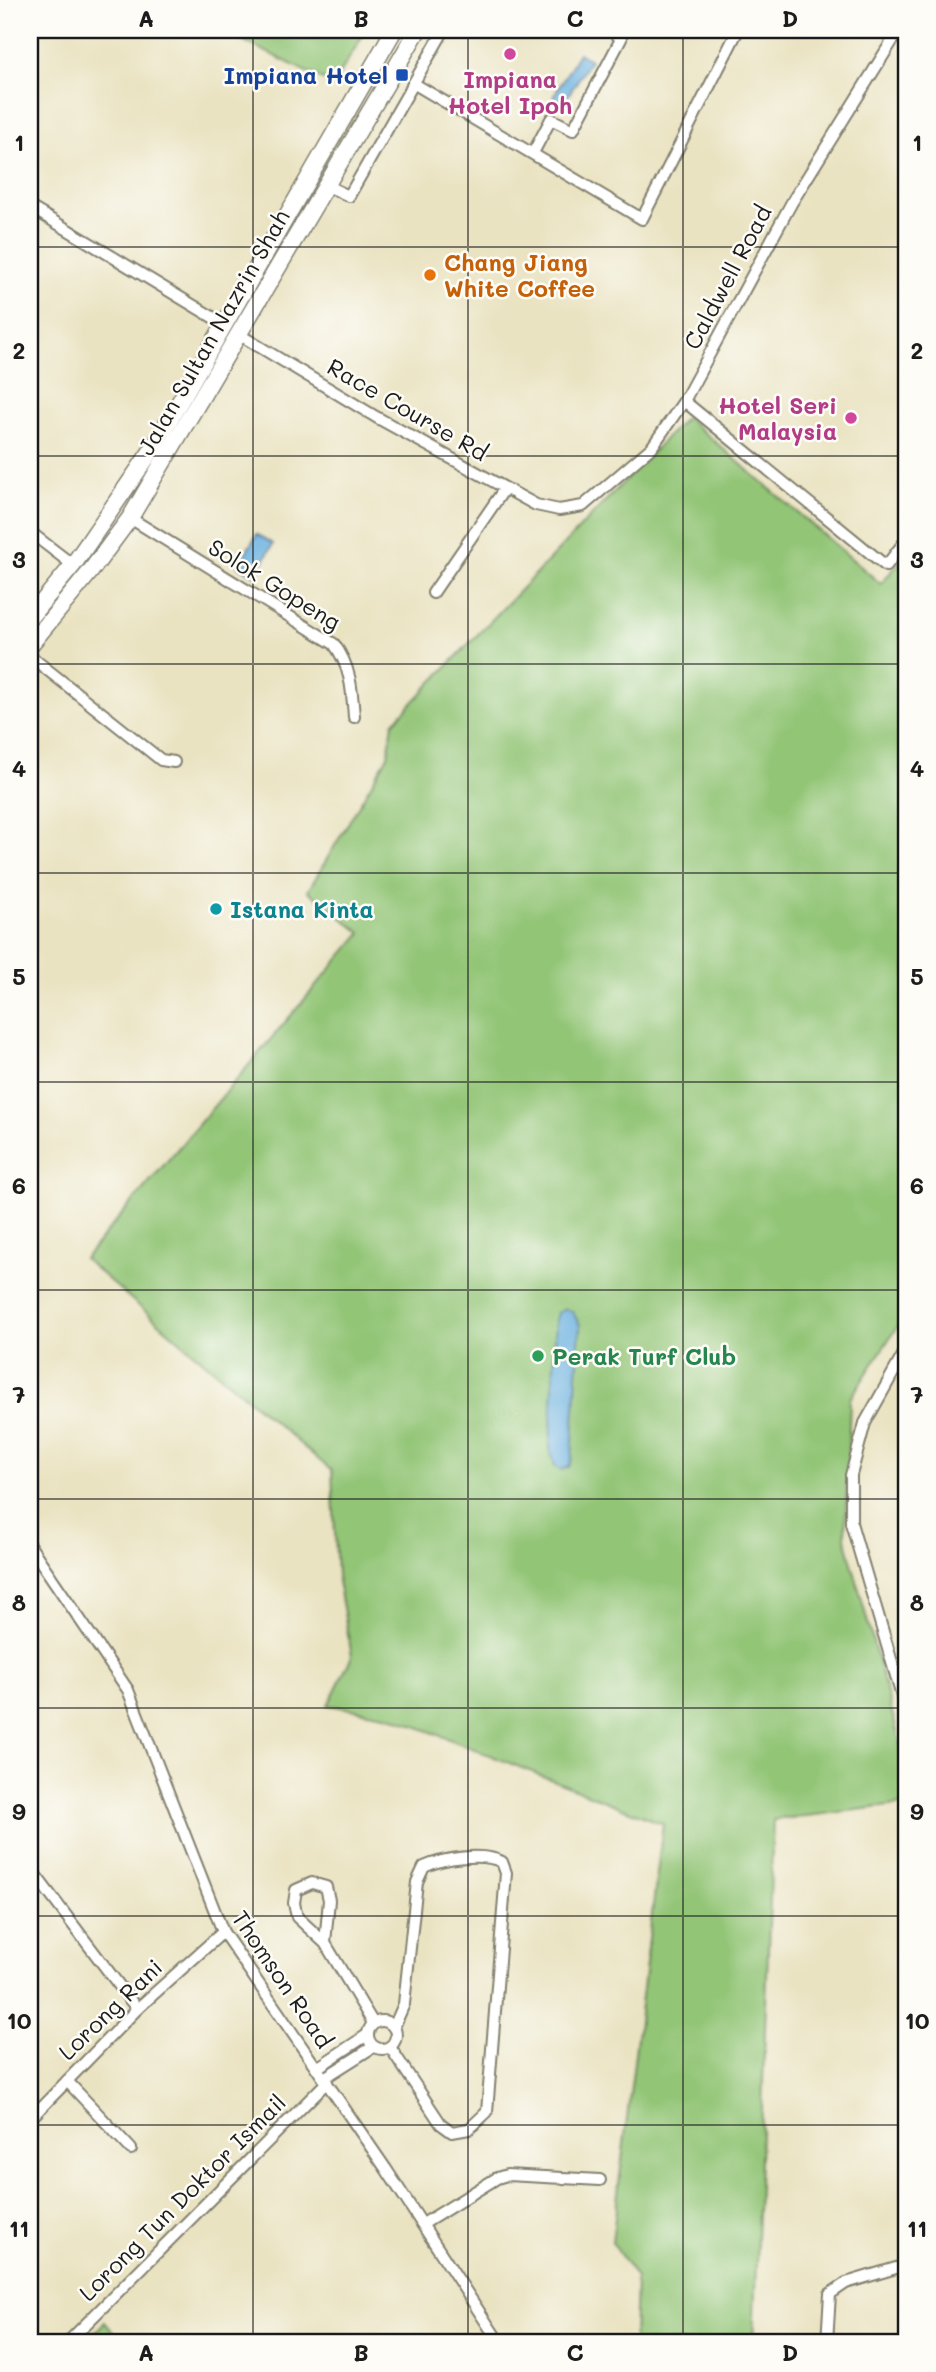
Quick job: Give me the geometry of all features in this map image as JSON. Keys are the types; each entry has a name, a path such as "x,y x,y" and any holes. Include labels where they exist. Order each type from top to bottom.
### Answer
{"highway":[{"name":"Jalan Sultan Nazrin Shah","path":"30,617 73,565 152,450 394,30"},
{"name":"Jalan Sultan Nazrin Shah","path":"30,645 130,518 418,30"}],"street":[{"path":"325,185 349,195 444,30"},
{"path":"533,153 551,119 573,130 621,39 612,30"},
{"path":"413,83 642,219 738,30"},
{"name":"Caldwell Road","path":"559,510 583,506 652,447 684,401 792,202 899,30"},
{"path":"30,208 224,324"},
{"name":"Race Course Rd","path":"240,335 376,417 505,488 536,505 559,510"},
{"path":"684,401 886,566 906,540"},
{"path":"433,593 505,488"},
{"name":"Solok Gopeng","path":"130,518 334,644 343,656 352,682 354,717"},
{"path":"30,532 73,565"},
{"path":"30,656 161,760 174,762"},
{"path":"906,1350 864,1423 851,1475 851,1523 906,1710"},
{"name":"Thomson Road","path":"30,1546 128,1689 223,1931 423,2224 499,2342"},
{"path":"367,2035 373,2047 382,2050 390,2047 396,2040 394,2027 404,2004 418,1882 424,1867 436,1861 493,1857 502,1862 506,1873 487,2112 469,2129 452,2132 441,2124 390,2047"},
{"path":"30,1868 137,2010"},
{"path":"325,1943 330,1900 326,1887 312,1883 296,1890 294,1903 298,1917 325,1943 373,2024"},
{"name":"Lorong Rani","path":"30,2119 137,2010 223,1931"},
{"path":"323,2076 367,2035 373,2024 386,2021 394,2027"},
{"path":"323,2076 373,2047"},
{"name":"Lorong Tun Doktor Ismail","path":"68,2342 323,2076"},
{"path":"67,2081 131,2149"},
{"path":"423,2224 497,2178 508,2175 600,2180"},
{"path":"827,2342 830,2294 846,2283 906,2265"}],"green space":[{"path":"222,30 366,30 333,85"},
{"name":"Perak Turf Club","path":"686,417 881,584 906,554 906,1313 850,1399 845,1537 906,1765 906,1804 773,1820 753,2342 634,2342 636,2278 612,2242 663,1824 391,1716 328,1705 352,1656 337,1576 332,1471 84,1259 361,933 308,891 388,756 393,723"},
{"path":"105,2322 121,2342 84,2342"}],"water":[{"path":"579,53 590,60 563,104 553,97"},
{"path":"257,534 273,544 255,576 238,566"},
{"path":"565,1309 572,1311 580,1325 572,1458 569,1467 561,1470 555,1466 550,1449 556,1322 558,1313"}],"place":[{"name":"Impiana Hotel Ipoh","path":"510,54"},
{"name":"Impiana Hotel","path":"402,75"},
{"name":"Chang Jiang White Coffee","path":"430,275"},
{"name":"Hotel Seri Malaysia","path":"851,418"},
{"name":"Istana Kinta","path":"216,909"},
{"name":"Perak Turf Club","path":"538,1356"}]}
